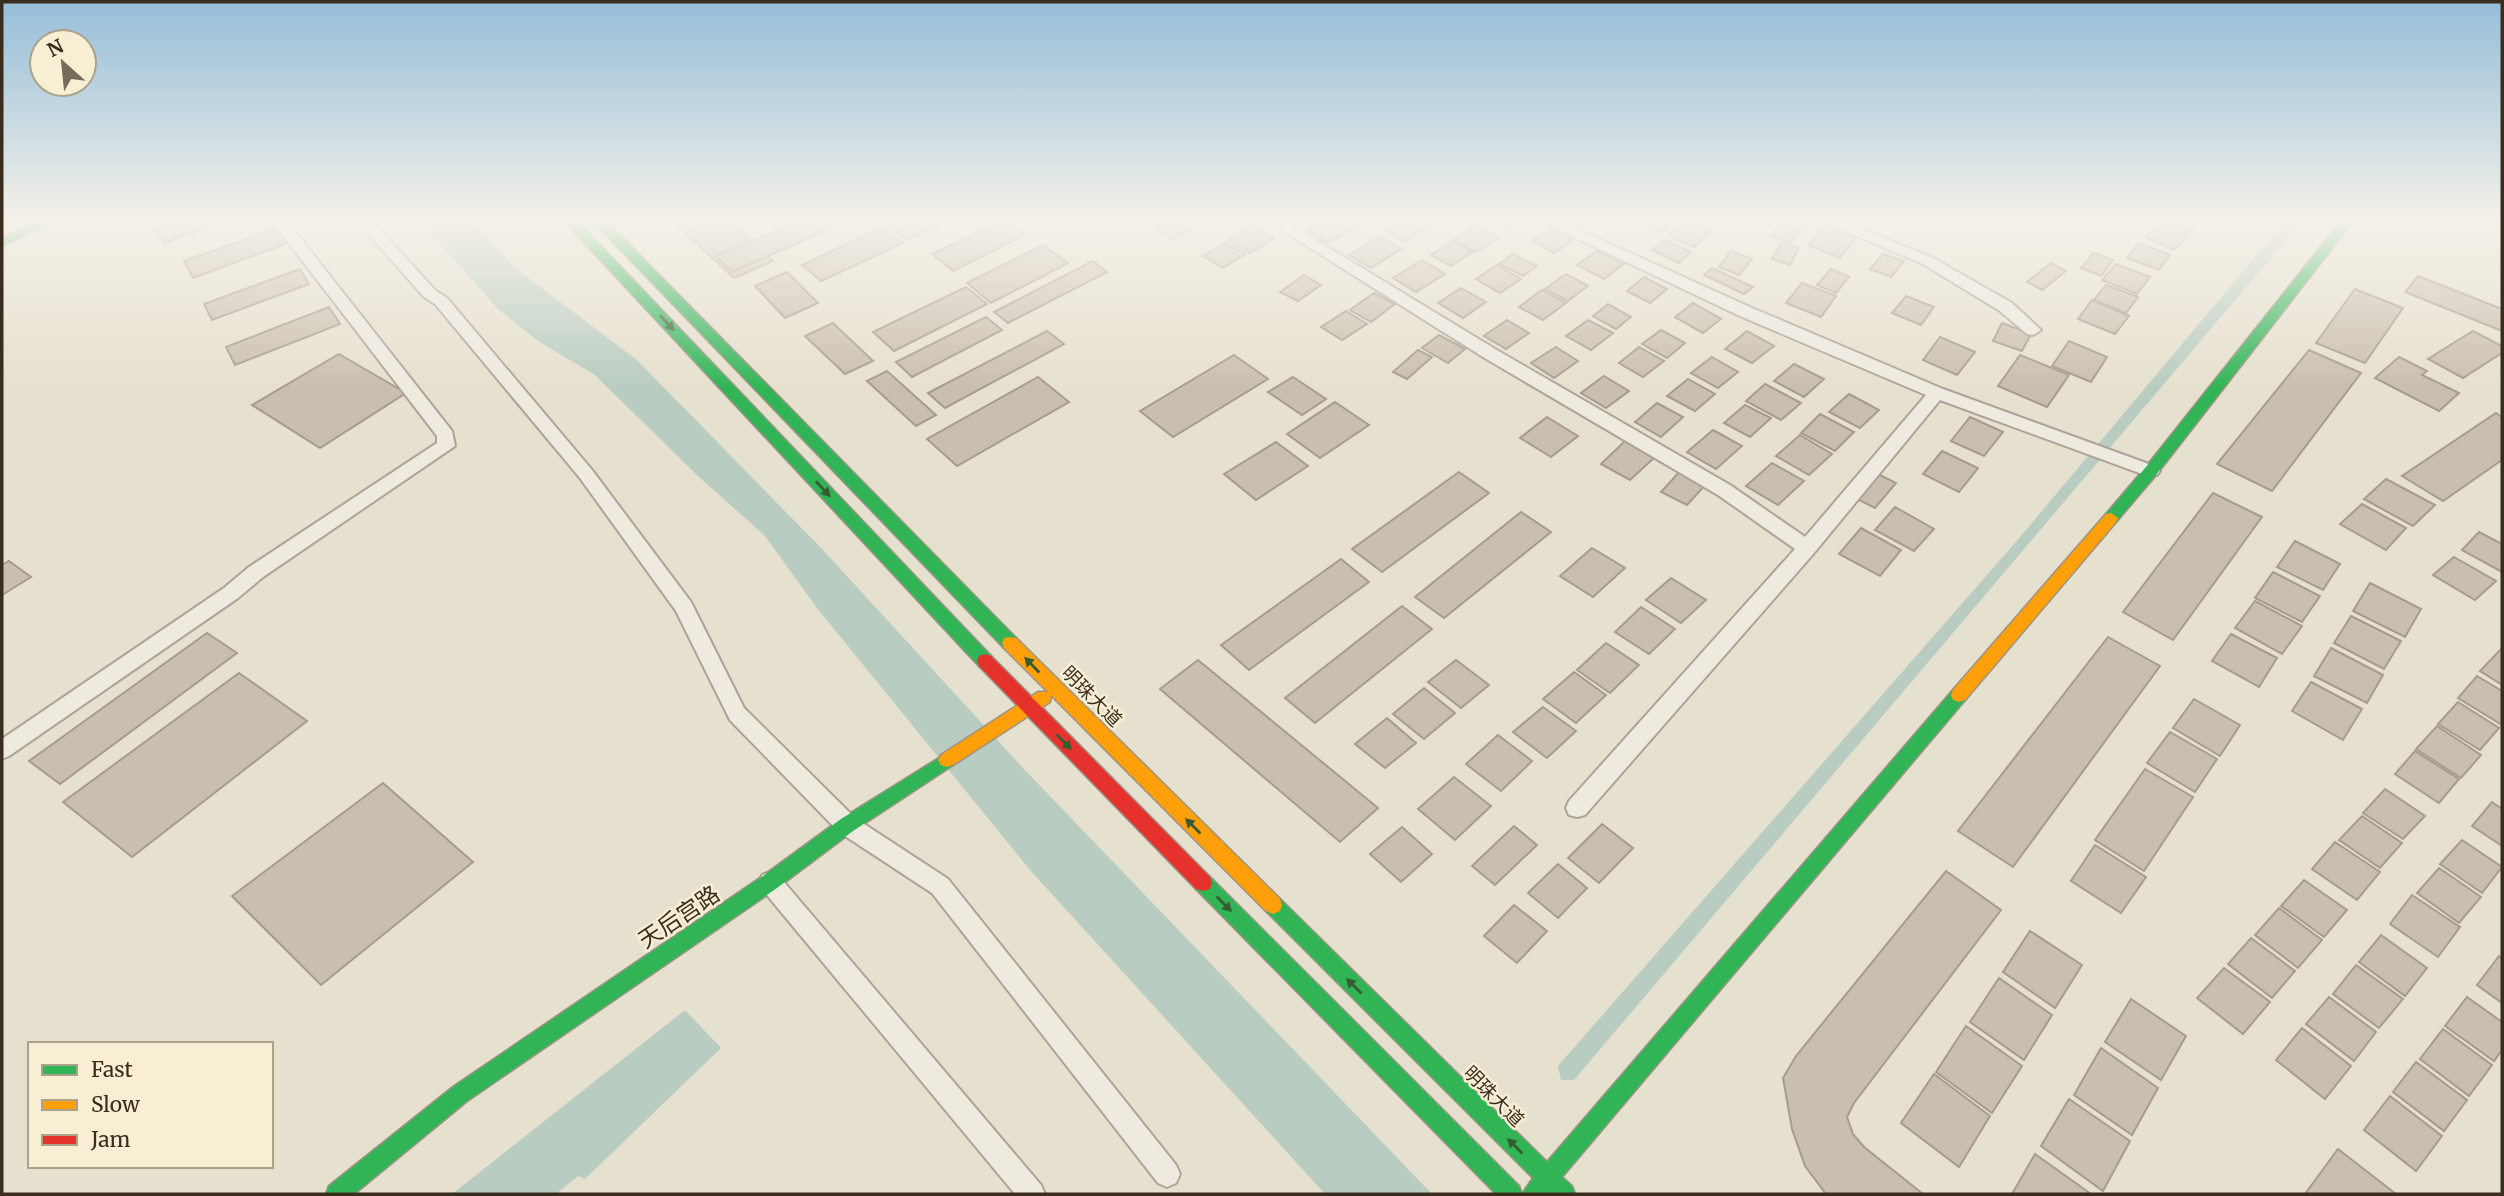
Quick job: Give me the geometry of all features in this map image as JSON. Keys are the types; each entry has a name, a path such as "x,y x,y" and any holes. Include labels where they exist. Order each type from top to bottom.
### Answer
{"main road":[{"path":"622,276 1028,706 1511,1194"},
{"name":"明珠大道","path":"652,276 1056,690 1564,1194"},
{"path":"1533,1194 2143,468 2299,276"},
{"name":"天后宫路","path":"337,1194 460,1094 770,882 847,825 1056,690"}],"street":[{"path":"2,750 231,593 256,572 446,446 446,435 322,276"},
{"path":"414,276 441,301 586,474 684,607 737,714 847,825 940,886 1167,1174"},
{"path":"1364,276 1489,353 1724,490 1807,548"},
{"path":"1667,276 1937,393 2143,468"},
{"path":"1953,276 2006,307 2033,330"},
{"path":"1577,808 1807,548 1937,393"},
{"path":"770,882 1031,1194"}],"shaded area":[{"path":"468,276 525,276 637,360 822,549 1023,768 1432,1194 1325,1194 1030,870 817,608 765,536 698,476 595,375 538,341 498,309"},
{"path":"2239,276 2256,276 1574,1080 1561,1080 1558,1066 2021,536"},
{"path":"685,1010 721,1048 585,1179 578,1176 556,1194 452,1194"}],"building":[{"path":"281,276 304,276 309,284 212,320 204,304"},
{"path":"778,276 791,276 818,303 785,318 755,286"},
{"path":"815,276 832,276 821,281"},
{"path":"981,276 1043,276 991,303 967,283"},
{"path":"1064,276 1100,276 1008,323 994,312"},
{"path":"1303,276 1321,285 1298,301 1280,292"},
{"path":"1397,276 1442,276 1416,292 1393,278"},
{"path":"1481,276 1516,276 1521,279 1500,293 1476,279"},
{"path":"1563,276 1569,276 1588,286 1568,301 1545,289"},
{"path":"1706,276 1729,276 1753,287 1744,294"},
{"path":"1825,276 1849,277 1836,293 1817,285"},
{"path":"2035,276 2060,276 2042,290 2027,282"},
{"path":"2106,276 2150,277 2137,294 2102,280"},
{"path":"2418,276 2502,309 2502,331 2405,292"},
{"path":"1644,277 1667,289 1650,303 1627,291"},
{"path":"1802,283 1836,296 1821,317 1786,303"},
{"path":"2106,285 2138,297 2126,313 2094,300"},
{"path":"966,287 987,304 894,351 873,332"},
{"path":"1461,288 1486,302 1463,318 1438,303"},
{"path":"2355,289 2403,308 2365,363 2316,343"},
{"path":"1542,290 1566,303 1543,320 1519,307"},
{"path":"1374,293 1395,304 1371,322 1350,310"},
{"path":"1906,296 1934,307 1921,325 1892,313"},
{"path":"2092,300 2129,316 2115,334 2078,319"},
{"path":"1693,303 1721,319 1703,333 1675,317"},
{"path":"1608,304 1631,317 1616,329 1593,316"},
{"path":"329,307 340,324 235,365 226,347"},
{"path":"1346,311 1367,324 1342,340 1321,327"},
{"path":"986,317 1002,330 912,377 896,362"},
{"path":"1507,320 1529,333 1506,349 1484,336"},
{"path":"1588,320 1613,333 1591,350 1566,336"},
{"path":"833,323 873,361 845,374 805,336"},
{"path":"2002,323 2031,334 2022,351 1993,341"},
{"path":"1661,330 1685,343 1667,358 1642,344"},
{"path":"1047,331 1064,344 945,408 928,393"},
{"path":"1747,331 1774,346 1752,363 1725,349"},
{"path":"2473,331 2502,346 2502,353 2463,378 2428,359"},
{"path":"1439,335 1465,349 1448,363 1422,348"},
{"path":"1940,337 1975,352 1957,375 1923,360"},
{"path":"2069,341 2107,357 2091,382 2052,366"},
{"path":"1556,347 1578,361 1554,378 1531,363"},
{"path":"1639,347 1664,361 1643,377 1619,363"},
{"path":"1418,350 1432,357 1407,379 1393,372"},
{"path":"2309,350 2361,373 2272,491 2217,464"},
{"path":"339,354 406,393 320,448 252,405"},
{"path":"1234,355 1268,379 1173,437 1140,411"},
{"path":"2020,355 2069,375 2047,407 1998,386"},
{"path":"1712,357 1738,372 1718,388 1691,373"},
{"path":"2399,357 2427,371 2422,375 2459,393 2439,411 2375,378"},
{"path":"1794,364 1824,379 1804,397 1774,381"},
{"path":"887,371 936,415 916,426 867,381"},
{"path":"1604,376 1629,391 1606,408 1581,393"},
{"path":"1038,377 1069,402 957,466 927,439"},
{"path":"1293,377 1326,399 1302,415 1268,392"},
{"path":"1688,379 1715,394 1695,411 1667,396"},
{"path":"1765,384 1801,403 1781,420 1746,401"},
{"path":"1849,394 1879,410 1860,428 1829,412"},
{"path":"1335,402 1369,425 1320,458 1287,434"},
{"path":"1657,403 1683,417 1661,437 1635,422"},
{"path":"1745,405 1771,418 1750,437 1724,423"},
{"path":"2496,413 2502,417 2502,460 2443,501 2402,476"},
{"path":"1820,414 1854,432 1835,451 1801,433"},
{"path":"1547,417 1578,436 1551,457 1520,438"},
{"path":"1970,417 2003,432 1984,456 1951,441"},
{"path":"1713,430 1742,446 1716,469 1687,452"},
{"path":"1800,435 1832,454 1809,475 1776,456"},
{"path":"1625,441 1655,457 1630,480 1601,464"},
{"path":"1276,442 1308,466 1256,500 1224,474"},
{"path":"1942,451 1978,468 1959,492 1923,474"},
{"path":"1772,463 1804,481 1778,505 1746,486"},
{"path":"1682,469 1708,482 1687,505 1661,492"},
{"path":"1459,472 1489,493 1382,572 1352,549"},
{"path":"1878,474 1896,483 1875,508 1857,499"},
{"path":"2386,479 2435,505 2413,526 2364,499"},
{"path":"2213,493 2262,517 2173,640 2123,612"},
{"path":"2362,504 2406,528 2386,550 2340,524"},
{"path":"1895,507 1934,529 1914,551 1875,530"},
{"path":"1521,512 1551,532 1444,618 1415,597"},
{"path":"1861,528 1901,550 1880,576 1839,554"},
{"path":"2479,532 2502,544 2502,572 2462,550"},
{"path":"2295,541 2340,564 2323,590 2277,567"},
{"path":"1592,548 1625,568 1593,597 1560,576"},
{"path":"2454,557 2496,581 2475,600 2433,575"},
{"path":"1341,559 1369,582 1249,670 1221,645"},
{"path":"9,561 31,577 2,595 2,565"},
{"path":"2273,572 2320,596 2302,622 2255,598"},
{"path":"1671,578 1706,600 1681,623 1646,600"},
{"path":"2370,583 2421,609 2405,637 2353,611"},
{"path":"2255,601 2302,626 2282,654 2235,628"},
{"path":"1402,606 1432,629 1315,723 1285,698"},
{"path":"1641,607 1675,629 1649,654 1615,632"},
{"path":"2351,616 2401,641 2384,669 2334,643"},
{"path":"207,633 237,653 60,784 29,761"},
{"path":"2231,634 2277,658 2259,687 2212,661"},
{"path":"2108,637 2160,666 2013,867 1958,831"},
{"path":"1606,643 1639,665 1610,693 1577,670"},
{"path":"2331,648 2383,675 2367,703 2314,676"},
{"path":"2502,648 2502,685 2480,671"},
{"path":"1198,660 1378,808 1340,842 1160,689"},
{"path":"1456,660 1489,685 1461,708 1428,682"},
{"path":"1574,672 1606,695 1576,723 1543,699"},
{"path":"239,673 307,721 132,857 63,802"},
{"path":"2477,676 2502,691 2502,725 2458,698"},
{"path":"2311,682 2362,709 2343,740 2292,711"},
{"path":"1424,688 1455,713 1424,739 1393,714"},
{"path":"2194,699 2240,725 2220,756 2173,728"},
{"path":"2458,702 2499,728 2480,750 2438,724"},
{"path":"1543,707 1576,731 1547,758 1513,732"},
{"path":"1387,718 1416,743 1385,768 1355,744"},
{"path":"2437,726 2481,755 2461,778 2416,749"},
{"path":"2170,732 2217,759 2195,792 2147,763"},
{"path":"1498,735 1532,761 1501,791 1466,764"},
{"path":"2415,751 2459,779 2439,803 2395,774"},
{"path":"2145,769 2193,797 2144,871 2095,840"},
{"path":"1454,777 1491,806 1455,840 1418,809"},
{"path":"383,783 473,862 321,985 232,896"},
{"path":"2385,789 2425,816 2403,839 2363,813"},
{"path":"2492,802 2502,809 2502,846 2472,826"},
{"path":"2362,816 2402,843 2380,868 2339,840"},
{"path":"1602,824 1633,848 1599,883 1568,858"},
{"path":"1514,826 1537,845 1495,885 1472,866"},
{"path":"1402,827 1432,854 1401,882 1370,854"},
{"path":"2462,840 2502,867 2482,893 2440,864"},
{"path":"2335,842 2380,872 2357,900 2312,869"},
{"path":"2095,845 2146,877 2121,913 2071,881"},
{"path":"1558,864 1587,888 1558,918 1528,893"},
{"path":"2439,868 2481,897 2459,923 2417,893"},
{"path":"1946,871 2001,910 1854,1103 1847,1117 1853,1134 1864,1147 1923,1194 1826,1194 1805,1166 1792,1129 1783,1078 1796,1056"},
{"path":"2304,880 2347,910 2324,937 2281,906"},
{"path":"2412,895 2460,927 2438,957 2390,924"},
{"path":"1514,905 1547,931 1517,963 1484,936"},
{"path":"2279,908 2322,940 2298,968 2255,935"},
{"path":"2030,931 2082,965 2055,1008 2003,972"},
{"path":"2381,935 2427,968 2405,996 2359,962"},
{"path":"2251,938 2295,971 2272,998 2228,964"},
{"path":"2499,956 2502,959 2502,1003 2477,985"},
{"path":"2356,965 2403,999 2379,1028 2333,994"},
{"path":"2224,968 2270,1002 2243,1034 2197,998"},
{"path":"1999,978 2052,1015 2024,1060 1970,1022"},
{"path":"2329,997 2376,1032 2354,1061 2306,1024"},
{"path":"2467,997 2502,1022 2502,1050 2494,1061 2445,1026"},
{"path":"2131,999 2186,1036 2161,1080 2105,1042"},
{"path":"1966,1026 2022,1066 1992,1113 1936,1072"},
{"path":"2302,1028 2351,1066 2325,1099 2276,1060"},
{"path":"2443,1029 2492,1065 2469,1096 2420,1059"},
{"path":"2101,1048 2158,1088 2132,1135 2074,1095"},
{"path":"2416,1062 2467,1100 2444,1131 2393,1092"},
{"path":"1934,1074 1990,1116 1959,1167 1901,1123"},
{"path":"2390,1096 2442,1136 2416,1171 2364,1130"},
{"path":"2069,1099 2130,1141 2103,1191 2041,1146"},
{"path":"2338,1149 2396,1194 2305,1194"},
{"path":"2035,1154 2091,1194 2012,1194"}],"traffic: fast":[{"path":"622,276 985,661"},
{"path":"652,276 1010,643"},
{"path":"2111,518 2304,276"},
{"path":"1533,1194 1959,695"},
{"path":"337,1194 460,1094 770,882 847,825 947,760"},
{"path":"1203,883 1511,1194"},
{"path":"1273,905 1564,1194"}],"traffic: slow":[{"path":"1959,695 2111,518"},
{"path":"1010,643 1273,905"},
{"path":"947,760 1044,697"}],"traffic: jam":[{"path":"985,661 1203,883"}]}
